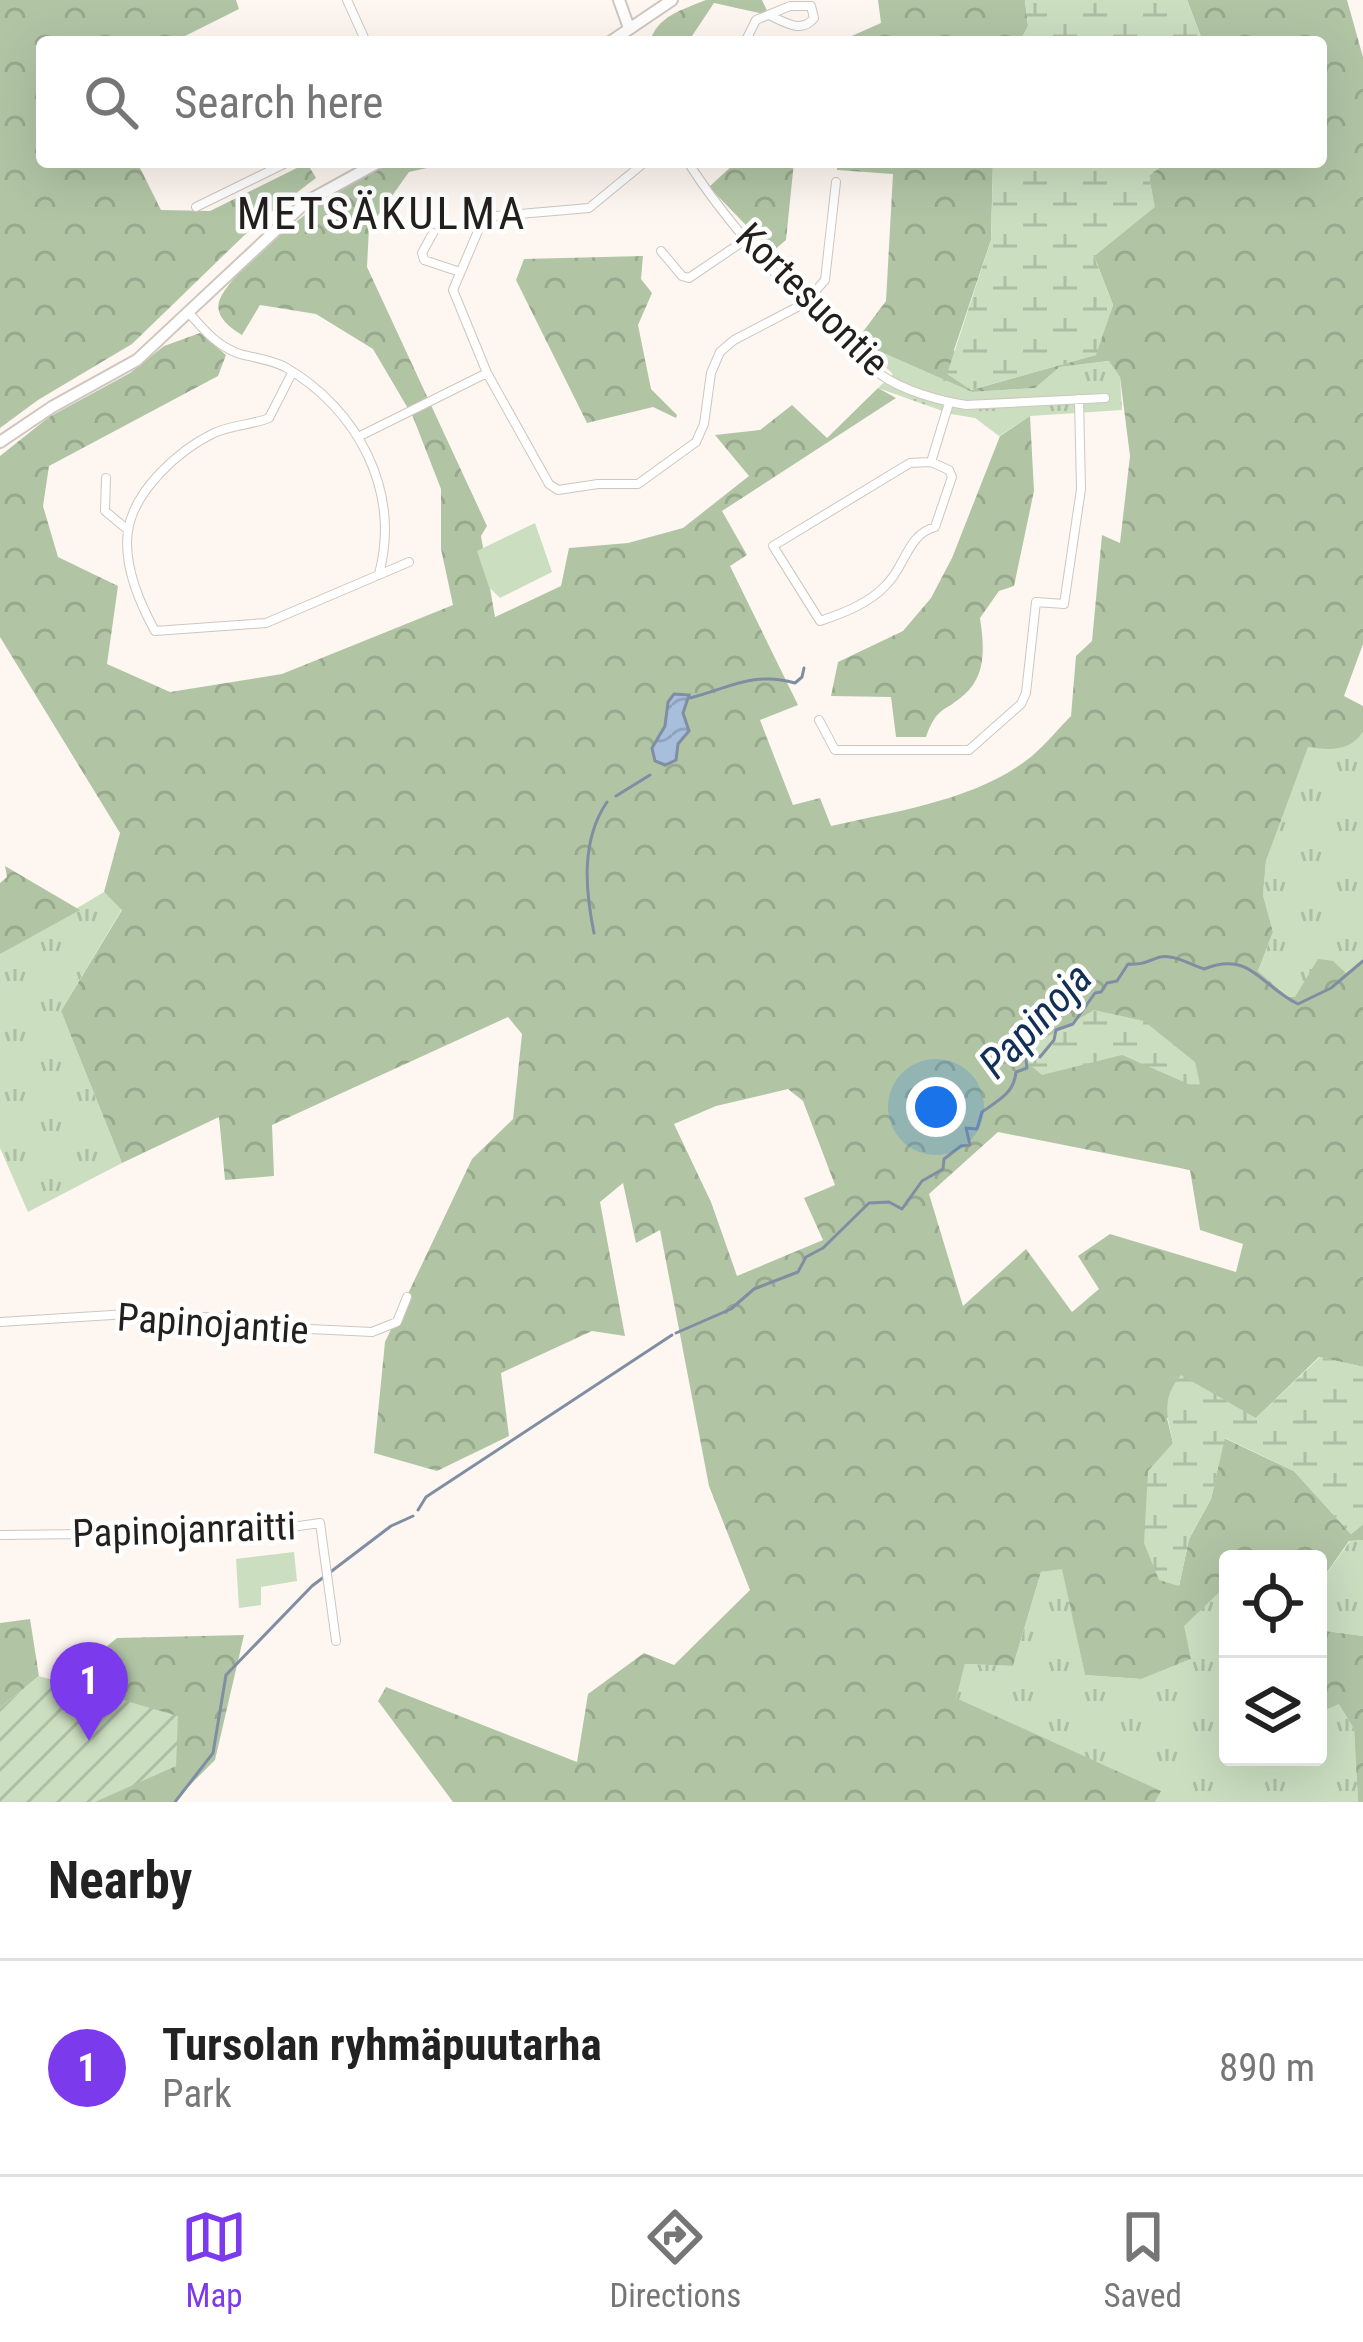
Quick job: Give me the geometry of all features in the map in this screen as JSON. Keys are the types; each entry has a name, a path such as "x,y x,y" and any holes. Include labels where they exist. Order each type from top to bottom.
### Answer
{"main road":[{"path":"619,0 629,28"},
{"path":"618,36 672,0"},
{"path":"0,442 52,406 137,360 306,202 368,168"}],"street":[{"path":"347,0 362,36"},
{"path":"748,36 756,20 769,15 806,4 814,18 798,26 769,15"},
{"path":"629,28 632,36"},
{"path":"196,207 276,168"},
{"path":"638,168 589,208 484,217 453,297 487,373 553,488 638,484 696,442 720,352 805,303 825,280 836,182"},
{"name":"Kortesuontie","path":"692,168 705,190 805,303 880,374 949,403 1105,398"},
{"path":"433,233 422,253 424,260 460,272"},
{"path":"661,251 682,276 695,277 748,238"},
{"path":"189,314 219,345 292,373 324,395 358,437 385,496 379,574"},
{"path":"292,373 269,418 215,432 162,470 143,497 128,530 135,593 154,631 266,622 409,562"},
{"path":"358,437 487,373"},
{"path":"819,720 835,750 969,751 1021,704 1036,602 1064,604 1081,489 1079,399"},
{"path":"931,462 949,403"},
{"path":"931,462 949,470 952,477 935,527 922,531 886,586 858,605 820,621 773,546 910,463 931,462"},
{"path":"106,478 105,511 128,530"},
{"name":"Papinojantie","path":"0,1322 128,1314 372,1332 397,1322 407,1297"},
{"name":"Papinojanraitti","path":"0,1535 256,1532 320,1523 336,1641"}],"green space":[{"path":"0,0 236,0 239,9 185,36 36,36 36,168 140,168 161,210 210,211 297,168 310,168 316,178 258,222 132,344 0,428"},
{"path":"706,0 762,0 769,15 714,3 692,36 652,36 664,20"},
{"path":"878,0 1025,0 1028,26 1023,36 852,36 881,23"},
{"path":"1025,0 1187,0 1201,36 1023,36 1028,26"},
{"path":"1187,0 1347,0 1363,57 1363,644 1344,696 1363,706 1363,732 1345,746 1308,747 1266,861 1263,895 1273,932 1258,971 1288,997 1295,997 1318,959 1333,961 1347,974 1363,959 1363,1367 1319,1357 1256,1418 1167,1418 1173,1443 1179,1586 1189,1539 1211,1499 1224,1438 1294,1471 1351,1534 1363,1524 1363,1540 1349,1541 1327,1572 1327,1550 1219,1550 1219,1593 1184,1626 1191,1659 1141,1679 1085,1675 1062,1569 1041,1572 1013,1666 965,1664 956,1698 1161,1791 1155,1802 453,1802 378,1701 386,1687 577,1762 588,1694 644,1653 674,1665 750,1590 709,1486 660,1230 636,1243 623,1183 600,1202 625,1336 592,1331 501,1373 509,1436 437,1471 374,1453 385,1342 472,1159 513,1119 522,1034 508,1017 272,1125 274,1176 225,1180 219,1117 122,1163 61,1011 122,910 104,892 120,833 0,637 0,456 49,417 130,373 164,346 200,333 226,355 218,376 49,466 43,506 58,557 118,586 107,664 170,692 282,674 453,605 441,549 441,489 413,417 373,349 316,314 260,305 242,335 224,320 218,305 247,265 348,184 377,168 427,168 409,172 369,228 367,267 487,526 481,536 495,617 561,586 569,548 628,543 683,528 749,476 715,435 760,430 792,405 827,438 878,388 896,398 722,511 747,555 730,566 798,705 760,720 793,805 820,798 831,826 909,809 987,783 1032,756 1071,716 1076,656 1092,641 1102,535 1120,543 1130,456 1120,377 1109,361 1060,367 1035,388 972,392 856,341 886,301 893,174 837,168 993,168 991,240 954,350 971,390 1095,355 1113,305 1094,256 1154,207 1149,175 1159,168 1327,168 1327,36 1201,36","holes":["788,1089 803,1101 835,1185 804,1198 823,1240 737,1276 711,1202 674,1124 716,1106","998,1132 1190,1170 1200,1230 1243,1244 1236,1272 1110,1234 1078,1256 1099,1289 1072,1312 1026,1249 963,1306 929,1194"]},
{"path":"730,168 793,168 786,240 772,252 709,187"},
{"path":"993,168 1159,168 1149,176 1155,207 1094,256 1113,305 1096,355 971,390 947,374 991,240"},
{"path":"643,256 641,279 652,293 638,325 651,389 676,418 653,407 587,423 516,280 524,259"},
{"path":"856,341 972,392 1035,388 1060,367 1110,361 1120,377 1122,410 1030,416 999,436 975,418 878,388 893,374"},
{"path":"1030,416 1034,491 1014,586 999,591 980,618 983,649 977,677 965,694 938,715 926,737 896,737 891,697 831,696 838,662 903,631 931,598 952,558 1000,436"},
{"path":"535,523 552,572 500,598 489,587 477,551"},
{"path":"1363,732 1363,959 1347,974 1288,997 1258,971 1273,932 1263,895 1266,861 1308,746 1338,747"},
{"path":"5,866 80,910 0,954 0,883 7,877"},
{"path":"104,892 122,909 61,1011 122,1163 28,1212 0,1148 0,954"},
{"path":"1094,1010 1144,1021 1195,1062 1200,1084 1193,1086 1122,1055 1042,1075 1017,1054"},
{"path":"1320,1357 1363,1367 1363,1524 1351,1534 1294,1471 1225,1438 1211,1499 1189,1539 1179,1586 1159,1580 1144,1543 1148,1471 1173,1443 1167,1408 1181,1375 1256,1418"},
{"path":"1363,1540 1363,1636 1327,1631 1327,1573 1350,1541"},
{"path":"294,1552 297,1581 261,1587 261,1605 239,1608 236,1559"},
{"path":"1063,1568 1085,1675 1140,1679 1191,1659 1183,1626 1219,1592 1219,1766 1327,1766 1327,1709 1339,1703 1354,1729 1358,1802 1155,1802 1160,1792 955,1698 965,1664 1013,1666 1041,1572"},
{"path":"30,1619 39,1676 0,1708 0,1623"},
{"path":"1327,1631 1363,1636 1363,1802 1358,1802 1354,1729 1339,1704 1327,1709"},
{"path":"244,1635 215,1760 173,1802 95,1802 178,1717 92,1691 95,1656 117,1638"},
{"path":"39,1676 178,1716 176,1766 95,1802 0,1802 0,1708"}],"water":[{"path":"674,694 689,695 683,713 689,731 678,744 676,760 665,765 655,761 652,748 665,726 668,702"}],"waterway":[{"path":"690,698 754,680 795,683 804,668"},
{"path":"616,796 650,775"},
{"path":"594,933 587,865 593,832 607,802"},
{"name":"Papinoja","path":"676,1333 731,1309 754,1289 798,1272 806,1257 823,1248 869,1203 889,1202 902,1209 922,1181 943,1169 944,1159 970,1145 966,1128 977,1129 982,1112 1009,1091 1016,1072 1027,1068 1026,1059 1032,1053 1040,1057 1056,1030 1073,1024 1095,993 1117,981 1128,964 1165,956 1204,969 1233,964 1298,1004 1331,988 1363,961"},
{"name":"Papinoja","path":"418,1510 426,1497 672,1335"},
{"name":"Papinoja","path":"175,1802 213,1753 226,1675 312,1586 391,1526 413,1516"}],"place":[{"name":"Tursolan ryhmäpuutarha","path":"89,1741"}],"district":[{"name":"METSÄKULMA","path":"382,213"}]}
